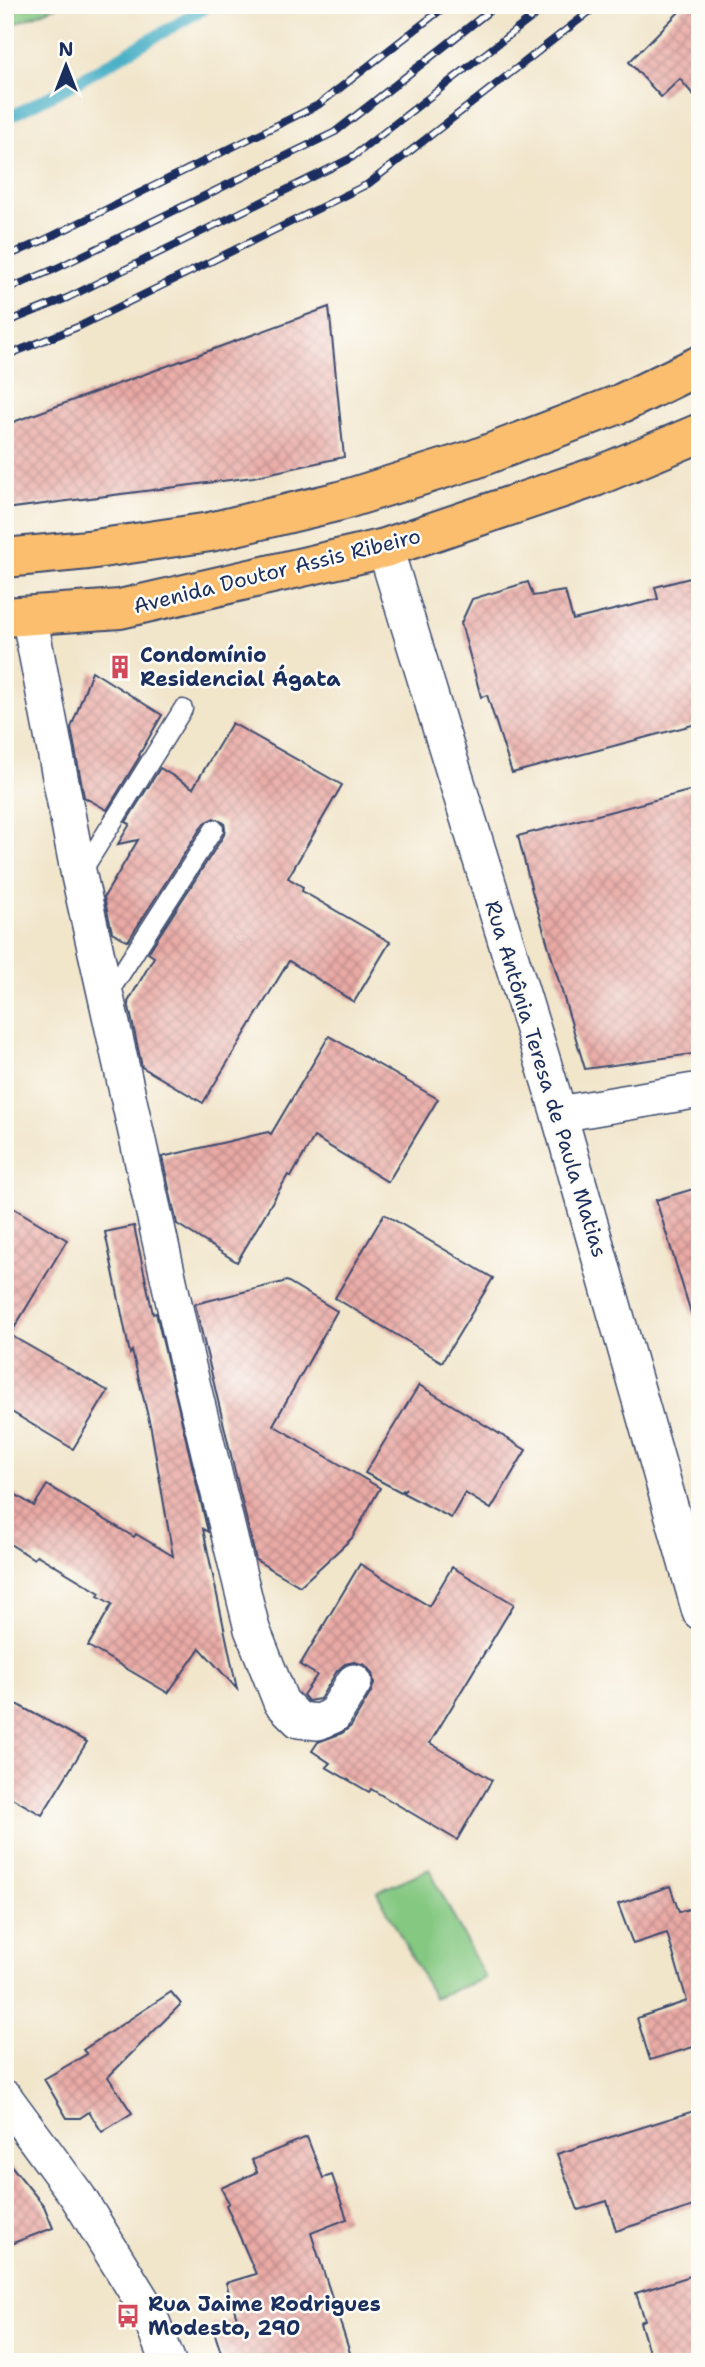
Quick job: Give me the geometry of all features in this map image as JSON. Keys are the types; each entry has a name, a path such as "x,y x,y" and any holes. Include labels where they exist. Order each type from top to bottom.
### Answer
{"main road":[{"path":"5,558 88,550 210,532 340,500 475,459 622,404 700,365"},
{"name":"Avenida Doutor Assis Ribeiro","path":"17,616 120,609 385,548 595,477 700,433"}],"street":[{"name":"Rua Antônia Teresa de Paula Matias","path":"385,548 559,1114 700,1612"},
{"path":"17,616 79,876 187,1362 252,1629 281,1702 299,1720 318,1722 334,1715 354,1682"},
{"path":"559,1114 700,1090"},
{"path":"5,2098 78,2197 99,2231 147,2309 168,2362"}],"lane":[{"path":"79,876 183,709"},
{"path":"106,997 214,829"}],"green space":[{"path":"5,5 60,5 5,28"},
{"path":"429,1869 485,1978 434,1998 377,1892"}],"building":[{"path":"686,5 700,5 700,103 680,79 661,97 629,62"},
{"path":"329,307 344,457 253,477 5,509 5,425"},
{"path":"690,578 692,583 700,581 700,723 512,773 487,695 481,697 461,623 472,599 528,582 533,596 565,591 573,620 658,599 655,587"},
{"path":"92,671 162,715 107,810 84,797 71,728"},
{"path":"232,723 342,785 288,878 303,887 302,891 390,942 354,1002 289,961 203,1103 142,1067 128,1002 154,957 148,953 224,835 224,823 214,818 204,823 128,941 112,932 104,897 138,840 118,844 130,824 126,822 160,768 193,788"},
{"path":"700,788 700,1053 585,1069 518,836"},
{"path":"329,1036 438,1099 388,1182 314,1137 291,1177 288,1175 237,1262 177,1224 162,1157 268,1132 271,1134"},
{"path":"700,1187 700,1314 692,1316 656,1200"},
{"path":"5,1203 67,1240 10,1335 108,1391 73,1449 5,1408"},
{"path":"384,1214 493,1278 442,1362 335,1298"},
{"path":"134,1226 153,1314 156,1313 208,1532 203,1529 237,1689 200,1648 168,1693 88,1646 112,1604 98,1596 100,1593 37,1555 34,1559 5,1541 5,1488 34,1506 47,1485 134,1537 136,1534 173,1556 151,1429 132,1351 130,1354 105,1232"},
{"path":"287,1281 337,1311 273,1425 380,1488 352,1538 300,1586 256,1560 195,1304"},
{"path":"419,1385 526,1450 491,1509 465,1493 451,1518 403,1493 406,1488 401,1492 365,1473"},
{"path":"360,1564 429,1606 452,1567 514,1604 430,1743 492,1780 457,1840 371,1789 369,1792 326,1767 330,1763 312,1751 318,1742 342,1733 351,1726 374,1683 372,1673 365,1665 354,1662 345,1664 337,1671 320,1699 308,1701 303,1695 317,1675 300,1665"},
{"path":"5,1698 87,1742 42,1815 5,1794"},
{"path":"670,1886 679,1912 692,1908 700,1931 700,2045 650,2060 637,2018 687,2001 667,1933 633,1944 618,1904"},
{"path":"171,1992 181,2004 108,2077 132,2113 102,2132 89,2112 80,2118 67,2118 44,2079 87,2054 83,2050"},
{"path":"700,2109 700,2204 616,2231 607,2201 578,2210 557,2154"},
{"path":"307,2137 323,2178 332,2175 347,2219 311,2233 353,2362 312,2362 309,2354 283,2362 224,2362 212,2325 237,2318 226,2283 256,2274 221,2188 257,2172 252,2160"},
{"path":"5,2158 44,2206 53,2228 5,2246"},
{"path":"700,2273 700,2362 652,2362 640,2322 645,2320 636,2293"}],"waterway":[{"path":"5,119 70,86 210,5"}],"railway":[{"path":"5,257 318,105 447,5"},
{"path":"5,290 55,269 335,132 497,5"},
{"path":"5,323 67,298 351,158 548,5"},
{"path":"5,356 80,326 368,184 598,5"}],"place":[{"name":"Condomínio Residencial Ágata","path":"120,667"},
{"name":"Rua Jaime Rodrigues Modesto, 290","path":"128,2316"}]}
